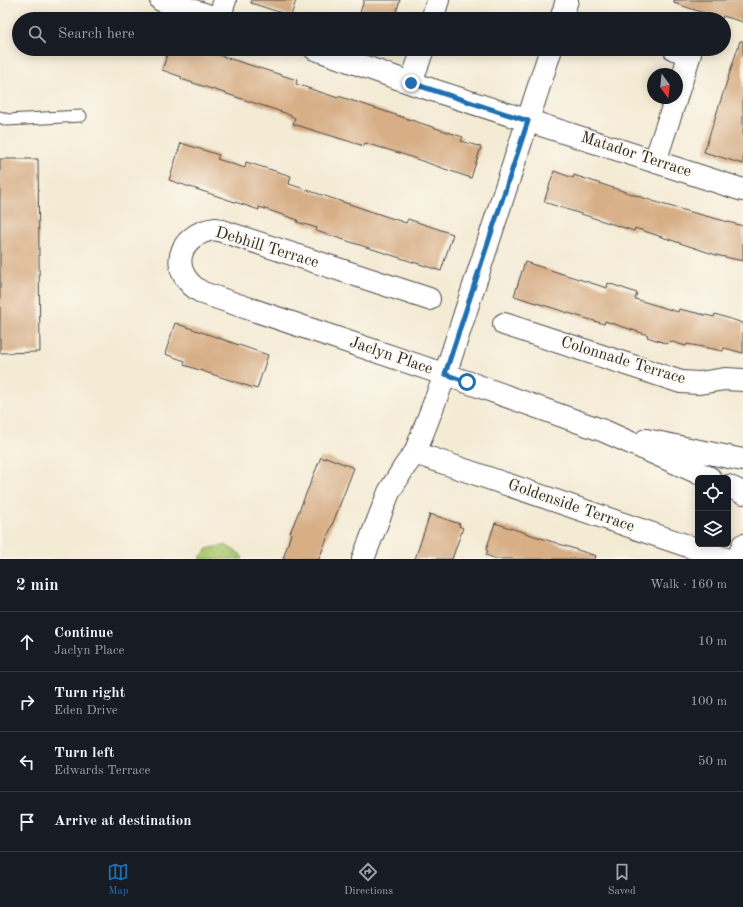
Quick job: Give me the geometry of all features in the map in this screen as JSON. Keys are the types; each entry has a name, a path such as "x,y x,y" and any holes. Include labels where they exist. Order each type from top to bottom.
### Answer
{"street":[{"path":"161,0 198,12"},
{"path":"221,12 225,0"},
{"path":"434,12 438,0"},
{"path":"563,12 567,0"},
{"name":"Matador Terrace","path":"335,56 411,83 743,190"},
{"path":"411,83 420,56"},
{"path":"363,559 390,492 405,466 416,453 445,374 549,56"},
{"path":"683,76 689,56"},
{"path":"655,161 674,104"},
{"name":"Debhill Terrace","path":"291,322 203,293 192,287 185,279 180,267 180,255 186,243 194,235 204,230 216,230 429,299"},
{"name":"Jaclyn Place","path":"291,322 604,430 703,475"},
{"name":"Colonnade Terrace","path":"504,324 681,382 699,383 725,379 743,380"},
{"name":"Jaclyn Place","path":"604,430 743,460"},
{"name":"Goldenside Terrace","path":"416,453 726,559"},
{"path":"731,487 743,493"},
{"path":"738,559 743,546"}],"lane":[{"path":"0,117 7,120 81,116"}],"green space":[{"path":"225,545 240,554 243,559 199,559 207,549"}],"building":[{"path":"252,0 296,0 292,12 279,12 251,3"},
{"path":"364,0 400,0 396,12 360,12"},
{"path":"674,0 743,0 743,22 731,18 731,12 701,12 674,3"},
{"path":"740,41 743,41 743,164 704,152"},
{"path":"167,56 222,56 297,80 296,84 338,98 338,96 463,137 461,141 481,147 471,178 399,153 365,143 364,146 293,124 295,118 285,113 181,79 182,77 162,70"},
{"path":"181,143 219,155 217,159 245,168 246,162 291,176 289,184 406,223 408,219 453,234 441,271 316,231 317,228 297,222 298,220 259,207 259,210 169,180"},
{"path":"0,159 38,159 40,352 0,353"},
{"path":"554,171 573,178 574,175 665,205 743,226 743,261 716,255 635,228 634,231 544,202"},
{"path":"525,262 607,288 608,283 637,293 635,299 678,312 679,309 714,317 715,314 743,323 743,353 724,348 723,351 687,344 686,346 669,341 668,344 647,337 648,335 605,321 604,324 514,296"},
{"path":"175,323 268,355 257,389 184,365 185,361 165,354"},
{"path":"321,457 325,459 326,457 354,468 319,559 283,559 291,534 290,533"},
{"path":"430,514 460,524 459,526 463,528 452,559 415,559"},
{"path":"495,523 596,556 595,559 496,559 486,555 488,551 486,550"}],"route":[{"path":"411,83 528,121 445,374 467,382"}]}
